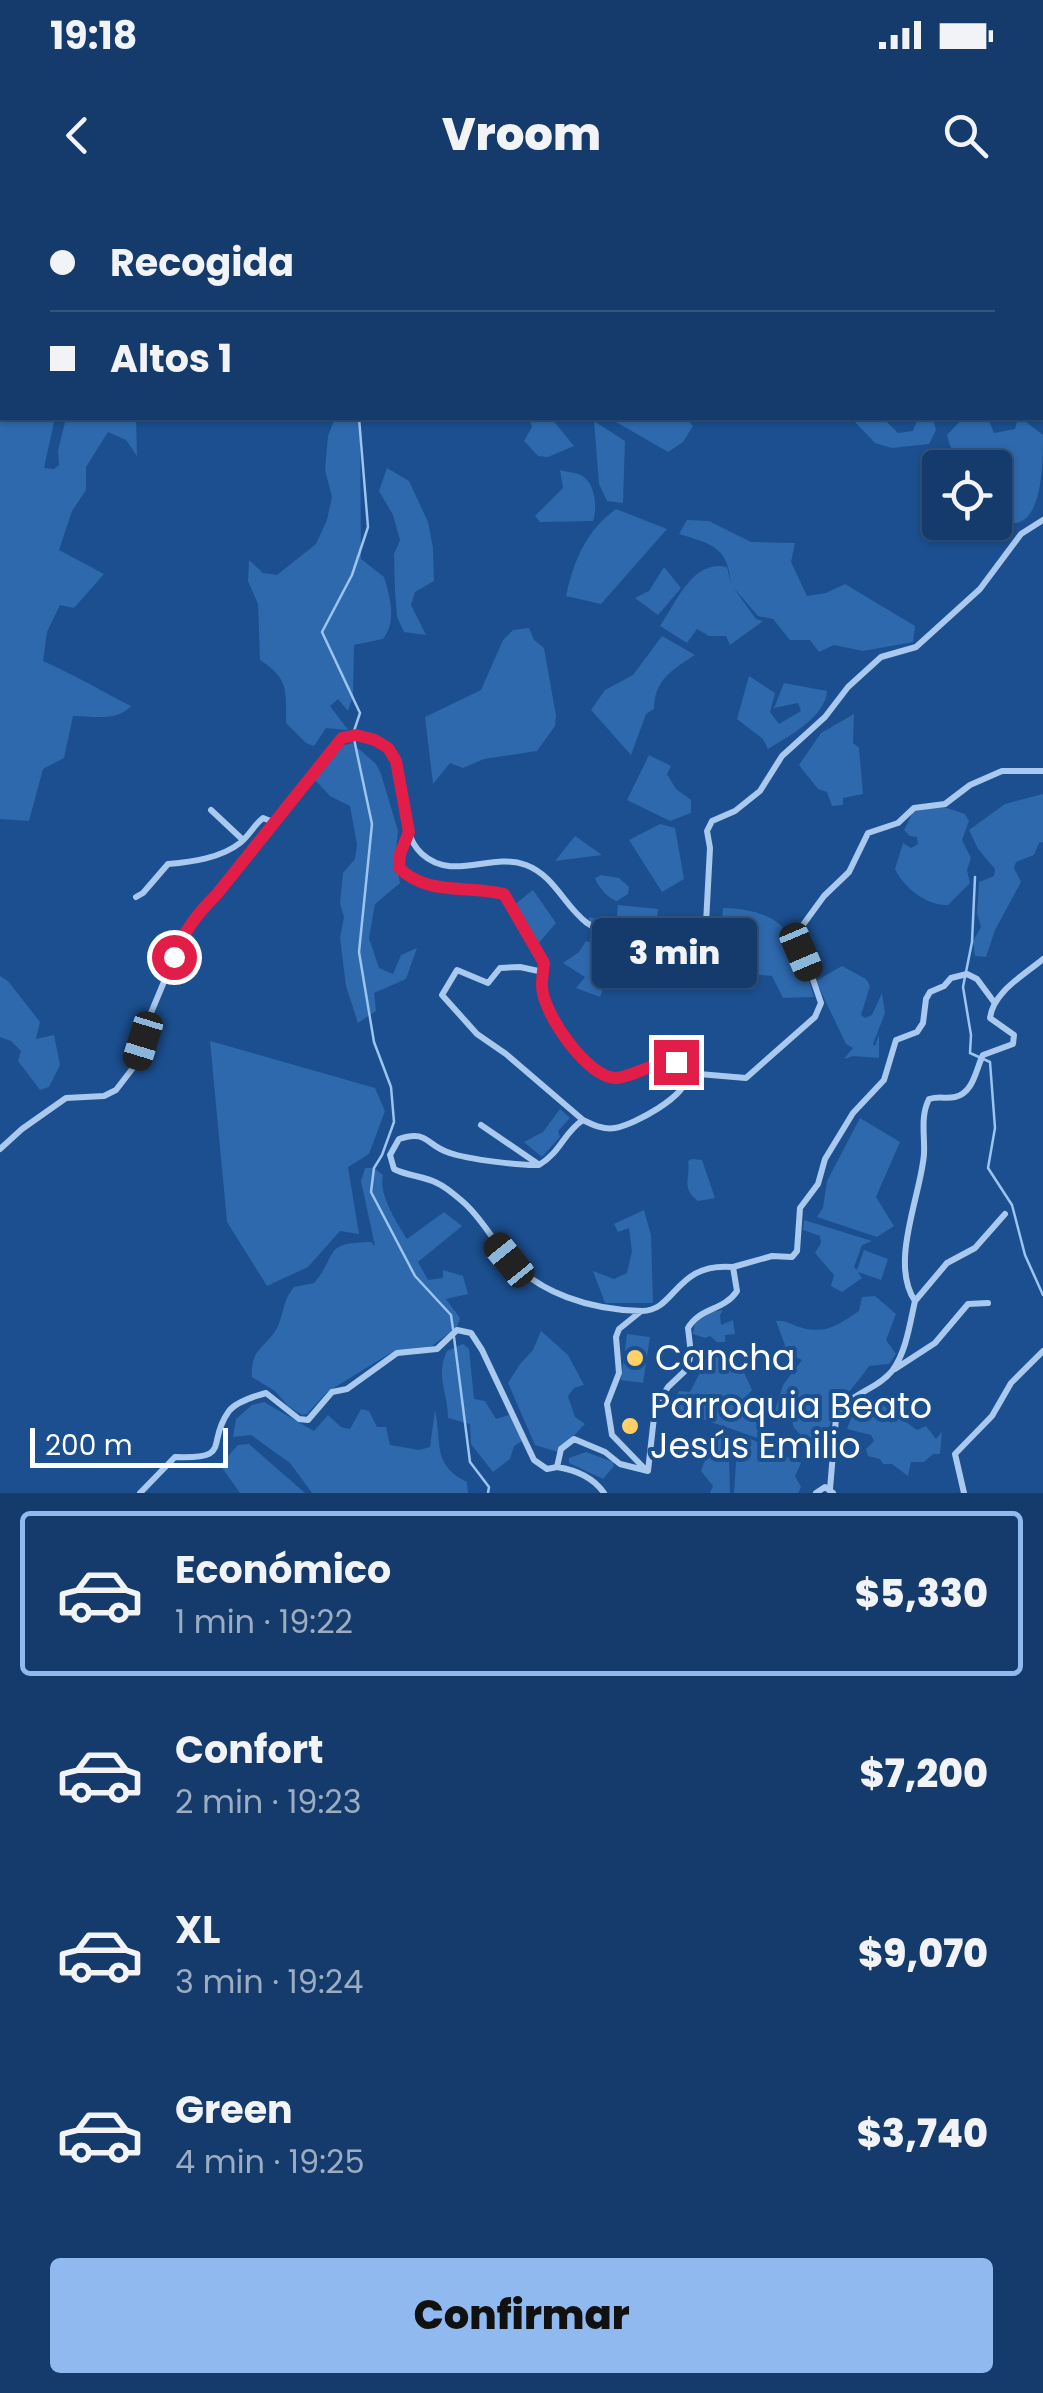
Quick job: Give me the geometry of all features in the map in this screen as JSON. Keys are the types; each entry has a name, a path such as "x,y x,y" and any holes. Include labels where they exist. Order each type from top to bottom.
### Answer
{"street":[{"path":"1032,526 1043,512"},
{"path":"0,1149 66,1098 104,1096 116,1090 136,1064 148,1020 186,929 342,738 353,735 388,748 396,761 409,832 422,855 455,868 511,861 533,868 554,884 589,924 673,958 695,959 706,942 710,848 707,832 712,820 736,811 760,791 792,745 816,727 848,687 882,657 916,647 980,588 1012,542 1043,520"},
{"path":"686,1073 746,1078 812,1022 821,1002 797,934 824,896 848,872 868,833 898,823 914,808 952,800 970,785 1002,771 1043,772"},
{"path":"211,810 243,840"},
{"path":"136,897 168,864 200,860 243,840 258,820 273,822"},
{"path":"409,832 399,868 413,881 504,894 544,963 542,984 546,1002 586,1065 600,1076 624,1076 664,1061 676,1062 686,1073 687,1086 676,1098 610,1129 583,1120 477,1034 442,996 457,970 488,982 500,968 543,972"},
{"path":"915,1301 909,1292 906,1258 924,1152 926,1106 929,1099 954,1097 963,1092 975,1077 982,1057 1015,1040 1014,1034 990,1018 994,1002 1043,959"},
{"path":"648,1471 612,1435 606,1404 619,1373 619,1329 642,1311 662,1304 702,1268 734,1266 772,1256 792,1257 797,1251 800,1208 818,1184 825,1159 852,1114 884,1080 896,1040 912,1036 924,1023 930,992 951,978 967,974 977,979 994,1002"},
{"path":"583,1120 572,1127 554,1155 539,1165 456,1156 414,1134 398,1138 390,1155 394,1169 436,1182 470,1208 509,1260 547,1290 578,1301 642,1311"},
{"path":"481,1126 539,1165"},
{"path":"893,1370 915,1301 946,1263 974,1248 1005,1214"},
{"path":"648,1471 655,1408 668,1387 687,1369 691,1354 688,1328 701,1312 730,1302 737,1291 734,1266"},
{"path":"816,1493 824,1487 831,1491 834,1433 840,1408 934,1343 968,1304 988,1302"},
{"path":"140,1493 175,1457 208,1456 215,1449 228,1412 235,1406 266,1393 299,1419 312,1419 332,1392 347,1389 397,1353 436,1350 457,1330 472,1333 534,1460 547,1469 557,1467 595,1482 604,1493"},
{"path":"964,1493 955,1454 992,1416 1011,1384 1043,1352"},
{"path":"557,1467 561,1449 574,1438 605,1452 620,1464 648,1471"}],"shaded area":[{"path":"0,420 55,420 44,468 54,469 59,465 66,420 136,420 137,456 126,440 108,432 86,467 86,490 72,511 59,550 104,574 74,608 60,605 47,632 43,661 131,706 112,716 73,716 64,758 43,769 29,821 0,819"},
{"path":"334,420 360,420 361,559 384,577 391,617 383,639 354,645 353,696 348,711 338,699 330,706 348,730 326,728 314,746 286,723 284,686 260,660 258,604 248,581 249,560 263,573 277,575 316,544 332,497 325,470 328,436"},
{"path":"530,420 553,420 574,446 548,457 538,456 524,441 532,427"},
{"path":"612,420 688,420 693,426 683,442 668,452"},
{"path":"853,420 888,420 898,433 913,431 917,420 934,420 936,430 929,444 892,448 875,443"},
{"path":"961,420 989,420 994,433 1015,429 1017,420 1024,420 1043,435 1038,492 1028,516 1012,523 1012,450 953,450 947,435"},
{"path":"594,421 625,441 623,503 607,501 599,484"},
{"path":"387,468 409,481 428,522 434,581 415,592 411,605 426,635 404,632 397,617 394,554 400,540 393,515 379,491"},
{"path":"560,470 584,477 592,487 593,521 540,522 535,516 563,488"},
{"path":"616,509 667,529 601,604 566,596 583,547"},
{"path":"687,520 709,521 751,542 795,543 791,562 807,596 845,584 915,626 913,642 863,651 834,645 819,652 810,640 790,640 773,619 758,616 733,587 756,619 763,621 730,645 726,636 709,636 697,629 687,643 660,626 687,584 715,566 727,567 731,584 726,562 716,549 679,534"},
{"path":"664,567 681,588 658,615 635,598 649,591"},
{"path":"529,628 534,640 544,648 555,726 537,751 484,759 463,768 450,763 433,784 425,717 481,690 503,640 513,630"},
{"path":"662,636 695,655 661,683 654,709 646,714 631,755 591,710 605,690 633,675"},
{"path":"749,676 775,693 770,712 779,724 801,711 798,703 774,708 784,683 827,691 825,701 804,726 768,749 763,739 737,719"},
{"path":"854,714 853,743 859,748 863,794 843,798 843,805 832,806 827,792 818,789 799,765 821,733"},
{"path":"352,743 376,764 398,831 395,858 400,883 375,904 369,938 379,968 393,974 401,955 417,948 406,979 374,993 376,1011 358,1023 346,986 340,938 344,917 340,903 343,873 355,859 357,845 350,806 330,796 314,779 344,745"},
{"path":"649,755 671,766 667,774 676,789 691,800 691,813 670,821 627,800"},
{"path":"1043,794 1043,842 1034,855 1016,862 1014,868 1021,882 995,930 986,957 975,956 973,941 981,927 977,913 979,882 994,876 995,869 978,849 969,830 1005,804"},
{"path":"941,806 965,814 969,821 962,840 971,858 967,870 970,883 948,905 917,894 895,869 903,843 911,848 918,844 917,837 904,830 913,812"},
{"path":"660,824 675,828 684,879 662,892 629,840"},
{"path":"575,836 602,855 555,861"},
{"path":"601,875 619,878 629,887 628,894 617,901 610,898 596,881"},
{"path":"533,890 556,923 538,944 514,905"},
{"path":"618,905 658,909 656,927 617,924 638,931 638,941 589,922 589,917 616,924"},
{"path":"723,908 746,910 777,922 795,945 814,997 783,998 772,976 727,972 721,932"},
{"path":"586,941 616,952 600,997 576,988 585,977 563,963 579,952"},
{"path":"842,966 866,979 870,986 861,1015 865,1018 872,1015 882,993 885,1013 873,1044 879,1035 879,1058 844,1059 853,1048 846,1044 816,981"},
{"path":"0,976 40,1022 36,1039 54,1035 60,1065 49,1087 40,1090 18,1061 21,1051 0,1037"},
{"path":"210,1041 375,1088 385,1111 369,1154 348,1167 359,1234 340,1231 308,1267 267,1286 227,1222"},
{"path":"560,1109 570,1118 542,1157 524,1142 543,1132"},
{"path":"860,1118 900,1142 876,1197 894,1226 877,1237 817,1217 823,1208 827,1181"},
{"path":"702,1160 715,1198 698,1201 689,1192 688,1161"},
{"path":"365,1168 374,1168 383,1175 386,1199 407,1239 444,1212 462,1226 418,1262 428,1280 443,1278 443,1270 463,1276 468,1294 446,1299 460,1318 457,1327 432,1346 389,1354 327,1392 302,1415 252,1377 254,1359 278,1326 294,1287 314,1283 338,1248 371,1242 375,1246 361,1181"},
{"path":"644,1210 651,1235 653,1303 605,1303 593,1271 614,1279 627,1273 632,1251 629,1228 618,1232 614,1224"},
{"path":"804,1220 872,1241 862,1245 854,1267 857,1270 864,1250 888,1259 881,1280 858,1272 862,1278 842,1292 831,1286 834,1275 815,1253 820,1236 803,1230"},
{"path":"875,1296 896,1314 886,1340 896,1354 889,1364 869,1366 841,1403 828,1430 815,1430 811,1445 794,1428 790,1415 774,1413 783,1385 802,1360 773,1354 785,1345 776,1321 824,1329 859,1311 862,1297"},
{"path":"723,1310 721,1325 733,1320 735,1334 725,1335 725,1342 693,1334 695,1321 705,1313"},
{"path":"541,1331 568,1355 584,1385 574,1388 568,1396 575,1417 585,1424 558,1452 535,1445 508,1383 533,1350"},
{"name":"Cancha","path":"627,1334 650,1337 643,1383 621,1380"},
{"path":"463,1344 469,1349 474,1399 485,1401 496,1419 509,1415 522,1441 514,1446 510,1459 493,1472 471,1444 470,1424 448,1418 442,1377 444,1360 447,1351"},
{"path":"713,1347 721,1348 727,1362 742,1368 752,1390 744,1399 749,1412 760,1419 769,1442 682,1412 674,1400 679,1391 690,1392"},
{"path":"868,1400 880,1403 917,1430 926,1426 936,1439 942,1432 940,1454 933,1454 924,1462 911,1462 908,1476 892,1464 868,1456 866,1449 874,1441 871,1435 847,1429 854,1410"},
{"path":"264,1402 314,1431 328,1415 341,1427 350,1429 361,1409 369,1411 377,1427 386,1427 390,1445 419,1450 430,1447 435,1410 443,1461 467,1482 468,1493 312,1493 290,1463 251,1435 233,1437 236,1419 252,1405"},
{"path":"714,1434 733,1442 730,1493 710,1493 713,1486 701,1471"},
{"path":"744,1437 801,1463 795,1476 801,1487 798,1493 734,1493 737,1449"},
{"path":"249,1444 305,1493 240,1493 220,1465 238,1445"},
{"path":"586,1452 613,1462 603,1479 569,1463 569,1458"}],"waterway":[{"path":"354,731 360,713 322,632 352,575 368,527 359,420"},
{"path":"354,739 372,824 359,952 374,1042 391,1087 394,1122 374,1168 371,1192 415,1276 451,1315 453,1329"},
{"path":"975,877 972,942 963,987 970,1053 990,1062 995,1128 988,1168 1012,1205 1025,1255 1043,1295"},
{"path":"454,1337 470,1462 489,1487 488,1493"}],"place":[{"name":"Cancha","path":"635,1358"},
{"name":"Parroquia Beato Jesús Emilio","path":"630,1426"}],"route":[{"path":"174,957 186,929 256,842 342,738 356,735 388,748 396,761 409,832 399,868 413,881 428,886 504,894 544,963 542,984 546,1002 586,1065 600,1076 612,1078 664,1061 676,1062"}]}
